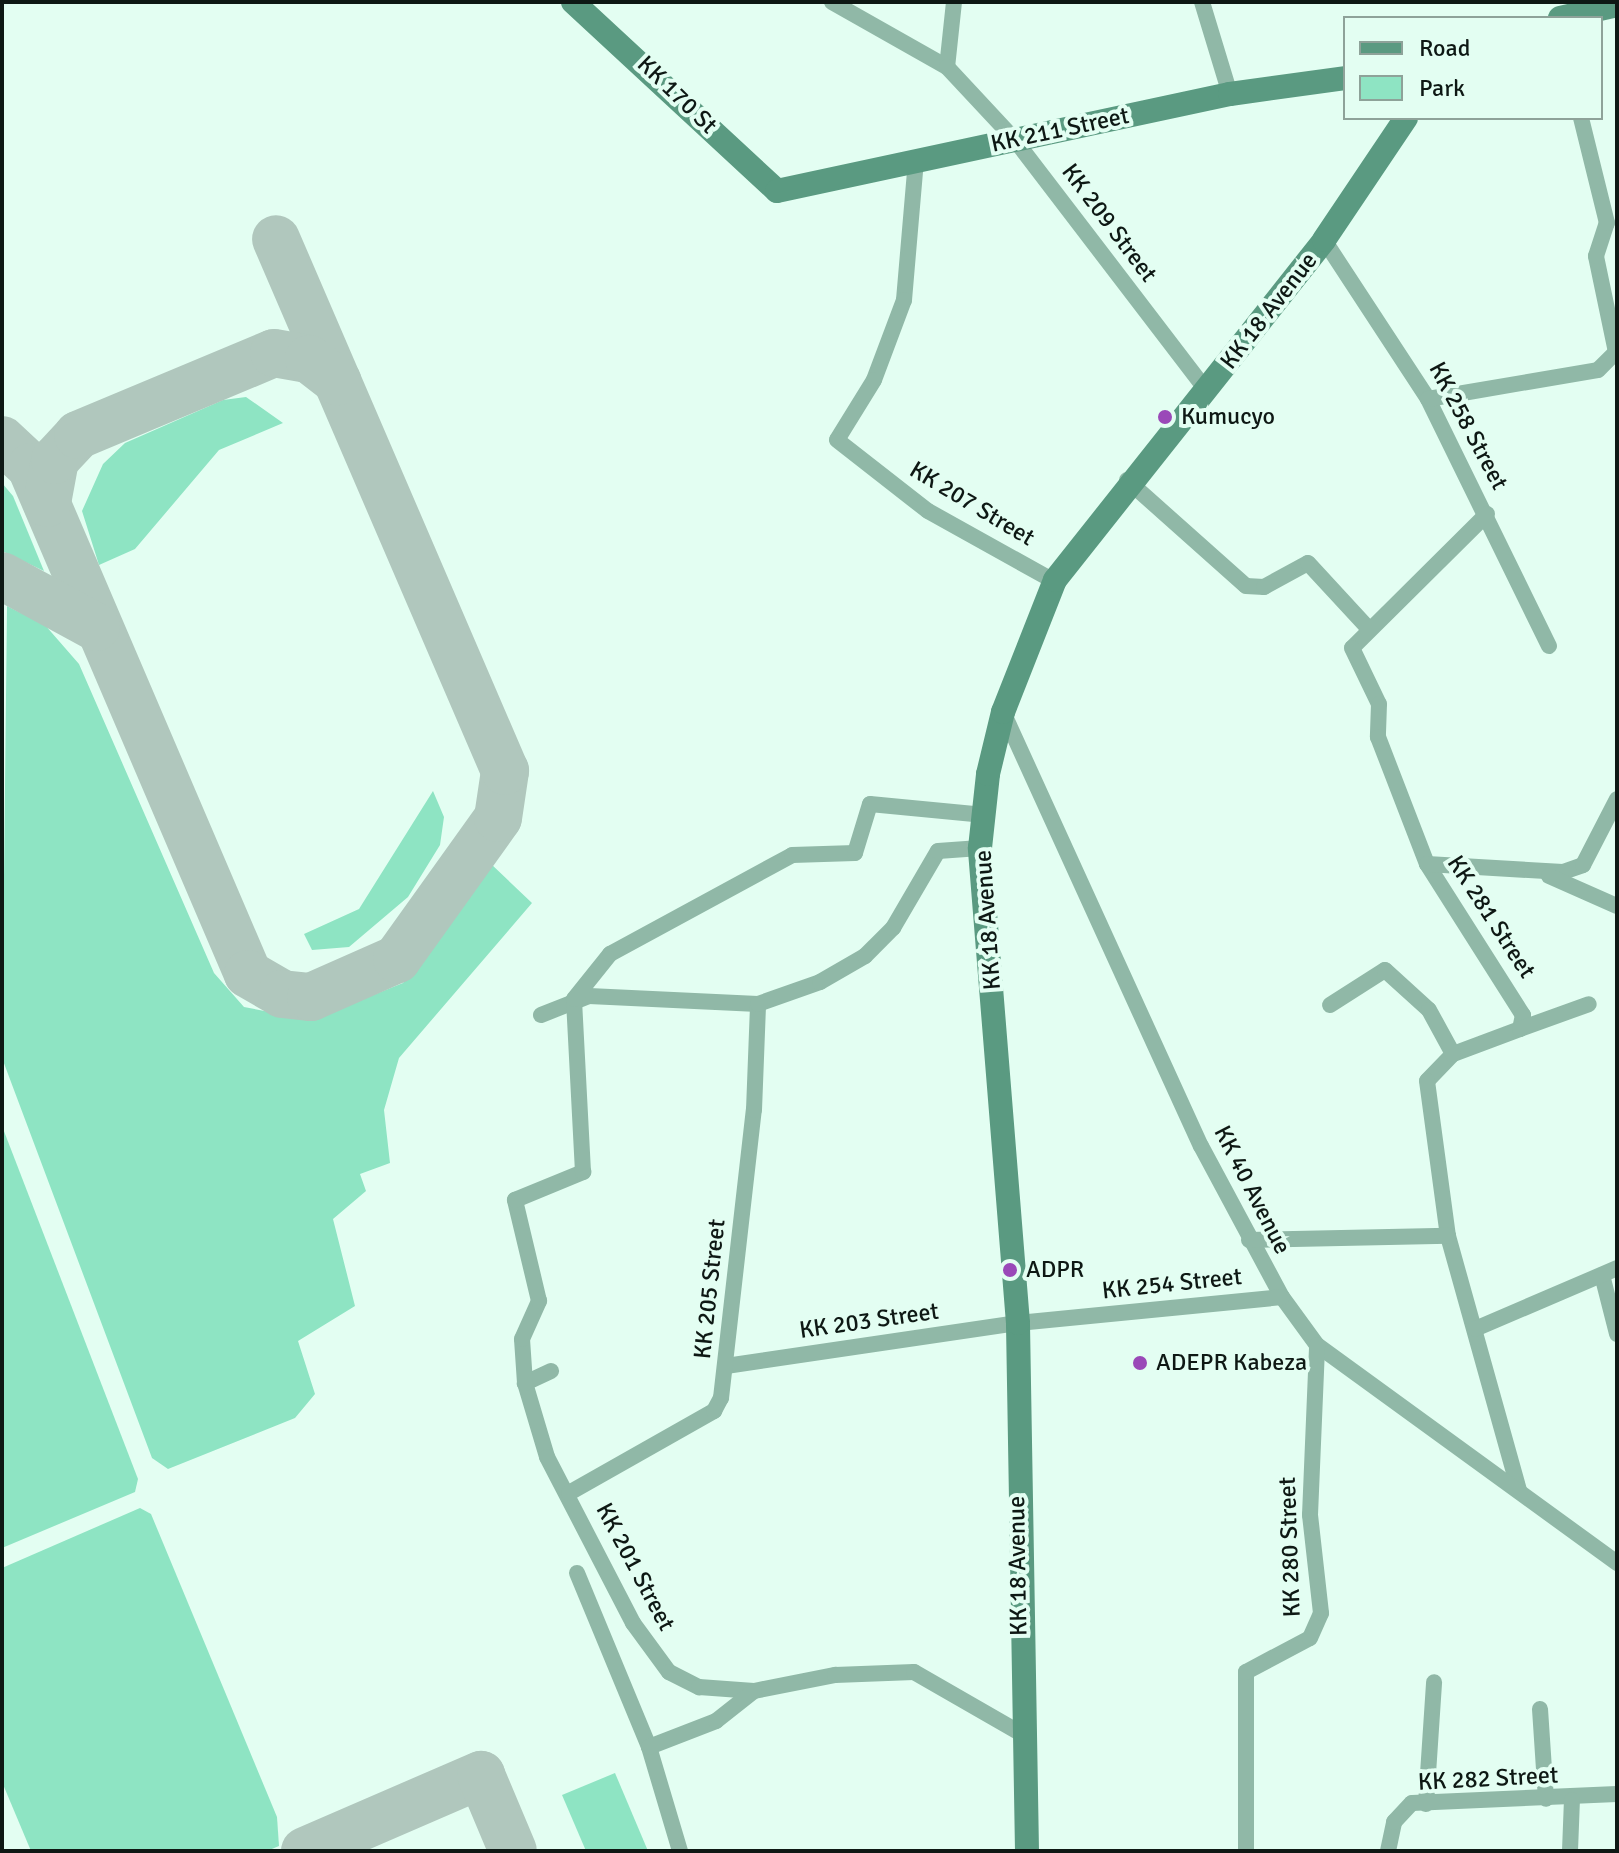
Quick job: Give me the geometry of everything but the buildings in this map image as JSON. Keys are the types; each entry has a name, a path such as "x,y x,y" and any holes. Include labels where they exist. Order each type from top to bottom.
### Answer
{"main road":[{"name":"KK 170 St","path":"573,2 777,191"},
{"path":"1569,16 1617,5"},
{"name":"KK 211 Street","path":"777,191 1230,94 1343,78"},
{"name":"KK 18 Avenue","path":"1027,1851 1020,1733 1018,1323 980,848 1003,712 1054,581 1127,480 1206,390 1324,240 1405,120"}],"street":[{"name":"KK 209 Street","path":"832,2 947,67 1015,140 1206,390"},
{"path":"947,67 954,2"},
{"path":"1202,2 1230,94"},
{"path":"1428,399 1598,370 1616,352 1596,256 1607,223 1581,120"},
{"name":"KK 207 Street","path":"916,160 904,300 874,380 837,440 928,511 1054,581"},
{"name":"KK 258 Street","path":"1324,240 1428,399 1549,646"},
{"path":"1127,480 1246,586 1264,587 1308,563 1369,629"},
{"name":"KK 281 Street","path":"1487,514 1352,648 1379,704 1378,737 1427,864 1514,994 1520,1029"},
{"name":"KK 40 Avenue","path":"1003,712 1249,1240 1282,1297 1317,1345 1617,1563"},
{"path":"1427,864 1532,870 1583,865 1617,799"},
{"path":"541,1015 574,999 610,954 778,862 855,853 870,804 984,815"},
{"path":"574,999 758,1004 820,982 865,956 893,928 938,851 980,848"},
{"path":"1532,870 1617,906"},
{"path":"1330,1005 1385,970 1429,1010 1453,1054"},
{"name":"KK 201 Street","path":"574,999 583,1172 515,1200 539,1301 522,1339 525,1383 547,1457 569,1493 633,1623 669,1672 699,1687 754,1691 835,1675 914,1672 1020,1733"},
{"name":"KK 205 Street","path":"569,1493 714,1411 726,1366 758,1004"},
{"path":"1519,1491 1448,1236 1427,1081 1453,1054 1589,1004"},
{"path":"1249,1240 1448,1236"},
{"path":"1475,1329 1610,1272 1617,1334"},
{"name":"KK 254 Street","path":"1018,1323 1282,1297"},
{"name":"KK 203 Street","path":"726,1366 1018,1323"},
{"name":"KK 280 Street","path":"1246,1851 1246,1672 1310,1638 1321,1613 1310,1515 1317,1345"},
{"path":"525,1383 551,1371"},
{"path":"577,1573 649,1747 680,1851"},
{"path":"1426,1804 1434,1682"},
{"path":"649,1747 716,1721 754,1691"},
{"path":"1540,1709 1546,1799"},
{"name":"KK 282 Street","path":"1388,1851 1394,1822 1412,1803 1572,1800 1617,1794"},
{"name":"KK 282 Street","path":"1570,1851 1572,1800"}],"green space":[{"path":"246,397 283,423 219,450 135,549 99,565 82,511 103,464 125,443 223,400"},
{"path":"2,483 13,496 44,571 2,551"},
{"path":"7,606 45,625 79,664 214,973 244,1007 311,1020 403,983 490,863 532,903 399,1058 384,1110 390,1163 360,1174 366,1191 333,1219 355,1306 298,1341 315,1394 295,1418 168,1469 152,1458 2,1058"},
{"path":"433,791 444,817 440,845 408,897 349,947 312,950 304,934 359,909"},
{"path":"2,1126 138,1479 135,1492 2,1548"},
{"path":"140,1508 151,1514 277,1817 279,1846 267,1851 31,1851 2,1782 2,1568"},
{"path":"615,1773 648,1851 586,1851 562,1795"}],"taxiway":[{"path":"2,440 31,467 248,974 282,994 311,997 397,959 498,818 505,771 276,239"},
{"path":"47,503 55,460 78,435 274,353 309,359 337,381"},
{"path":"2,576 96,627"},
{"path":"305,1851 481,1775 513,1851"}],"place":[{"name":"Kumucyo","path":"1165,417"},
{"name":"ADPR","path":"1010,1270"},
{"name":"ADEPR Kabeza","path":"1140,1363"}]}
